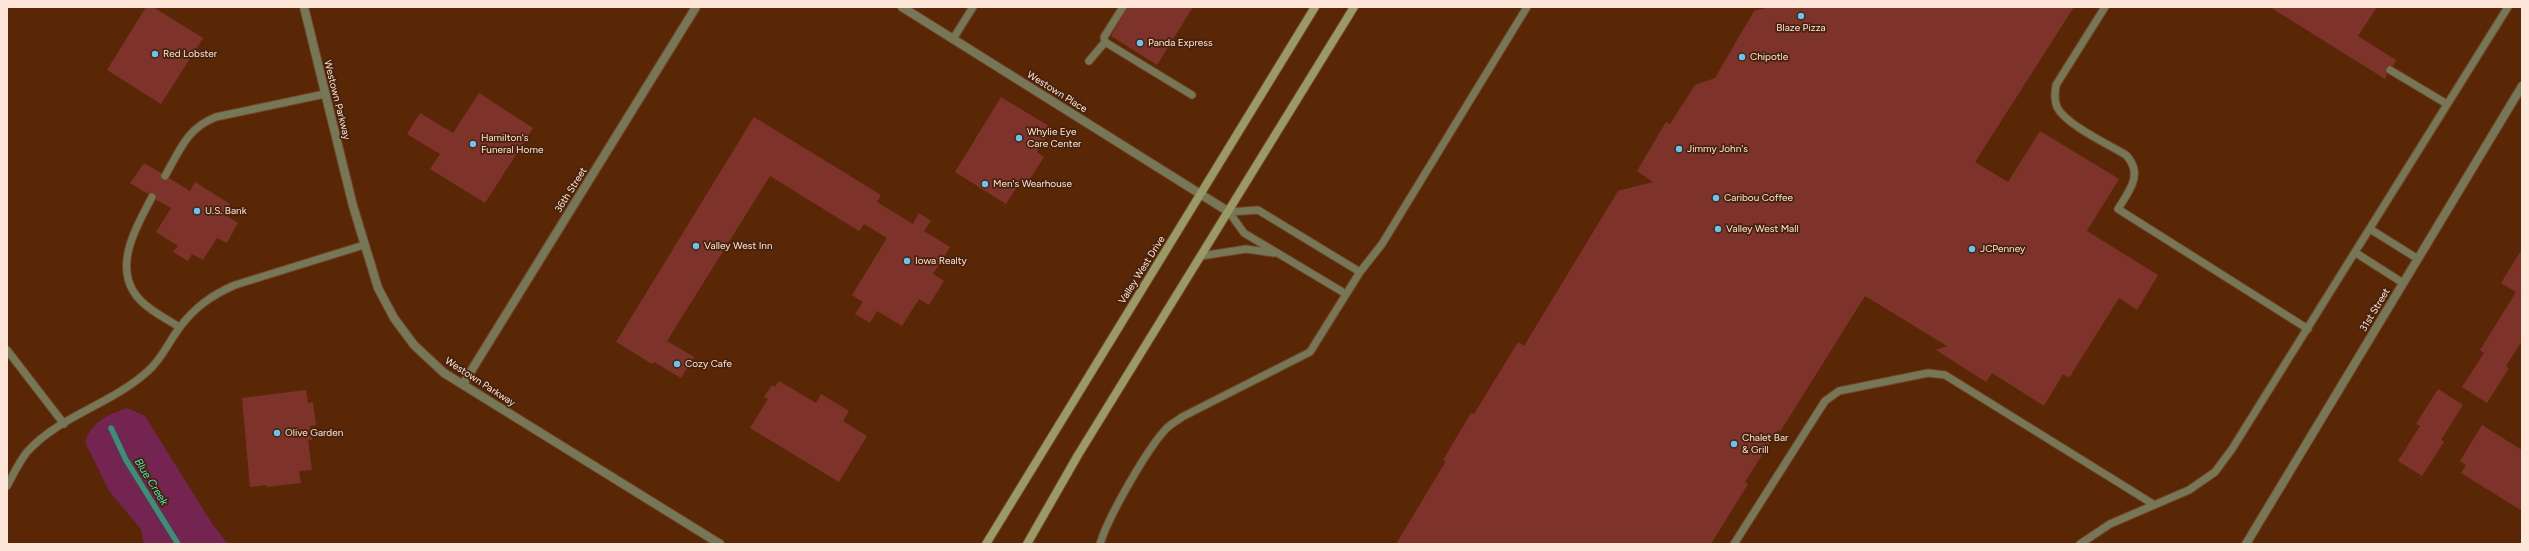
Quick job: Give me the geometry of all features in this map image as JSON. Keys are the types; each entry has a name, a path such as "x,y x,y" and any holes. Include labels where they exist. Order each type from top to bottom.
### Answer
{"main road":[{"name":"Valley West Drive","path":"986,544 1316,7"},
{"path":"1026,544 1078,455 1354,7"}],"street":[{"name":"Westown Parkway","path":"304,7 364,245 378,288 394,318 414,344 444,373 720,544"},
{"name":"36th Street","path":"463,384 696,7"},
{"name":"Westown Place","path":"902,7 1229,212"},
{"name":"31st Street","path":"2246,544 2522,86"}],"lane":[{"path":"953,39 973,7"},
{"path":"1089,61 1105,42 1104,37 1123,7"},
{"path":"1100,544 1106,527 1153,445 1166,428 1182,417 1310,352 1360,272 1382,244 1527,7"},
{"path":"2105,7 2056,85 2054,97 2057,107 2065,117 2133,162 2136,170 2133,185 2118,209 2308,328"},
{"path":"2080,544 2110,524 2153,504 2189,490 2215,472 2232,449 2356,254 2508,7"},
{"path":"1105,42 1192,95"},
{"path":"2390,70 2447,104"},
{"path":"165,176 194,129 216,116 325,94"},
{"path":"152,197 127,250 127,272 136,294 142,302 179,327"},
{"path":"1229,212 1258,210 1360,272"},
{"path":"1229,212 1244,233 1346,294"},
{"path":"2370,229 2418,259"},
{"path":"7,486 26,453 48,434 148,371 163,353 179,327 198,307 216,293 235,285 364,245"},
{"path":"1201,256 1246,249 1279,254"},
{"path":"2356,254 2403,283"},
{"path":"7,350 64,424"},
{"path":"1734,544 1825,401 1839,391 1928,374 1945,375 2153,504"}],"shaded area":[{"path":"127,408 145,416 213,525 228,544 144,544 141,529 109,491 85,442 96,424 106,417"}],"building":[{"name":"Red Lobster","path":"146,7 153,7 203,38 161,104 107,70"},
{"path":"1128,7 1193,7 1157,65 1111,36"},
{"path":"1770,7 2074,7 1975,162 2008,182 2040,131 2119,179 2087,231 2158,275 2137,310 2119,298 2069,378 2063,374 2044,406 1992,373 1986,382 1936,350 1947,346 1865,296 1780,432 1778,430 1745,482 1748,484 1711,544 1396,544 1446,461 1443,460 1471,413 1474,414 1518,342 1524,346 1618,191 1653,182 1637,171 1666,122 1670,124 1695,85 1715,78 1754,11"},
{"path":"2270,7 2377,7 2358,36 2396,60 2393,66 2386,67 2387,74 2385,79"},
{"name":"Hamilton's Funeral Home","path":"479,93 533,128 485,203 430,169 440,154 407,134 420,113 453,133"},
{"path":"1001,97 1052,128 1037,152 1044,157 1028,182 1022,179 1006,204 955,172"},
{"name":"Valley West Inn","path":"754,117 881,195 877,202 913,224 919,213 931,221 924,231 950,247 933,274 944,281 929,305 919,299 902,326 877,311 870,323 855,314 863,302 852,295 887,238 864,224 859,231 770,176 667,341 694,357 681,378 654,362 652,364 616,342"},
{"name":"U.S. Bank","path":"144,163 161,173 163,181 169,178 190,191 195,182 230,204 224,214 238,223 227,243 217,238 203,260 192,254 188,261 173,252 178,246 156,232 171,208 156,200 155,193 148,194 130,183"},
{"path":"2522,249 2522,341 2506,366 2509,368 2487,403 2462,387 2484,353 2480,350 2516,292 2501,283"},
{"path":"779,381 816,403 821,394 849,411 843,421 867,436 839,482 750,428 768,399 764,397 772,385 775,387"},
{"path":"2438,389 2463,405 2441,440 2444,442 2422,476 2398,461 2420,426 2416,424"},
{"name":"Olive Garden","path":"306,390 308,403 313,402 316,425 310,426 312,440 308,440 312,470 299,471 301,483 266,487 266,485 250,487 242,398"},
{"path":"2482,425 2522,450 2522,511 2461,473 2466,465 2460,461"}],"waterway":[{"name":"Blue Creek","path":"111,428 126,460 178,544"}],"place":[{"name":"Blaze Pizza","path":"1801,16"},
{"name":"Panda Express","path":"1140,43"},
{"name":"Red Lobster","path":"155,54"},
{"name":"Chipotle","path":"1742,57"},
{"name":"Whylie Eye Care Center","path":"1019,138"},
{"name":"Hamilton's Funeral Home","path":"473,144"},
{"name":"Jimmy John's","path":"1679,149"},
{"name":"Men's Wearhouse","path":"985,184"},
{"name":"Caribou Coffee","path":"1716,198"},
{"name":"U.S. Bank","path":"197,211"},
{"name":"Valley West Mall","path":"1718,229"},
{"name":"Valley West Inn","path":"696,246"},
{"name":"JCPenney","path":"1972,249"},
{"name":"Iowa Realty","path":"907,261"},
{"name":"Cozy Cafe","path":"677,364"},
{"name":"Olive Garden","path":"277,433"},
{"name":"Chalet Bar & Grill","path":"1734,444"}]}
